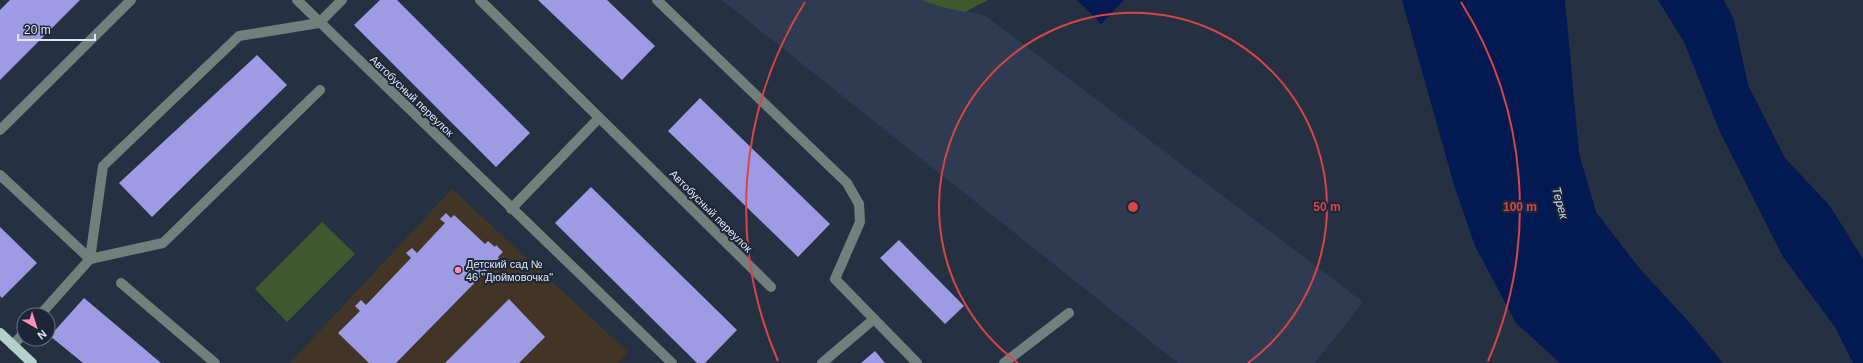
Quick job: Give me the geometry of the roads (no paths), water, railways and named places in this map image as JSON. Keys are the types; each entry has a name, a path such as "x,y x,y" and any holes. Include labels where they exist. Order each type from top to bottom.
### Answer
{"main road":[{"path":"0,333 32,363"}],"street":[{"path":"0,130 131,0"},
{"name":"Автобусный переулок","path":"297,0 511,209 672,363"},
{"path":"47,307 90,259 103,166 238,36 319,23 342,0"},
{"name":"Автобусный переулок","path":"480,0 771,287"},
{"path":"657,0 847,183 859,204 860,222 835,279 917,363"},
{"path":"90,259 163,243 320,90"},
{"path":"511,209 599,118"},
{"path":"0,174 90,259"},
{"path":"121,283 215,363"},
{"path":"1004,363 1069,313"},
{"path":"822,363 874,319"},
{"path":"13,345 16,342"}],"water":[{"path":"1077,0 1124,0 1101,24"},
{"name":"Терек","path":"1402,0 1565,0 1579,153 1596,212 1640,269 1690,323 1723,363 1560,363 1516,323 1475,246 1454,185"},
{"path":"1658,0 1724,0 1734,20 1748,85 1785,158 1830,206 1863,259 1863,363 1853,363 1835,327 1783,257 1720,132 1684,42"}],"place":[{"name":"Детский сад № 46 \"Дюймовочка\"","path":"458,270"}]}
